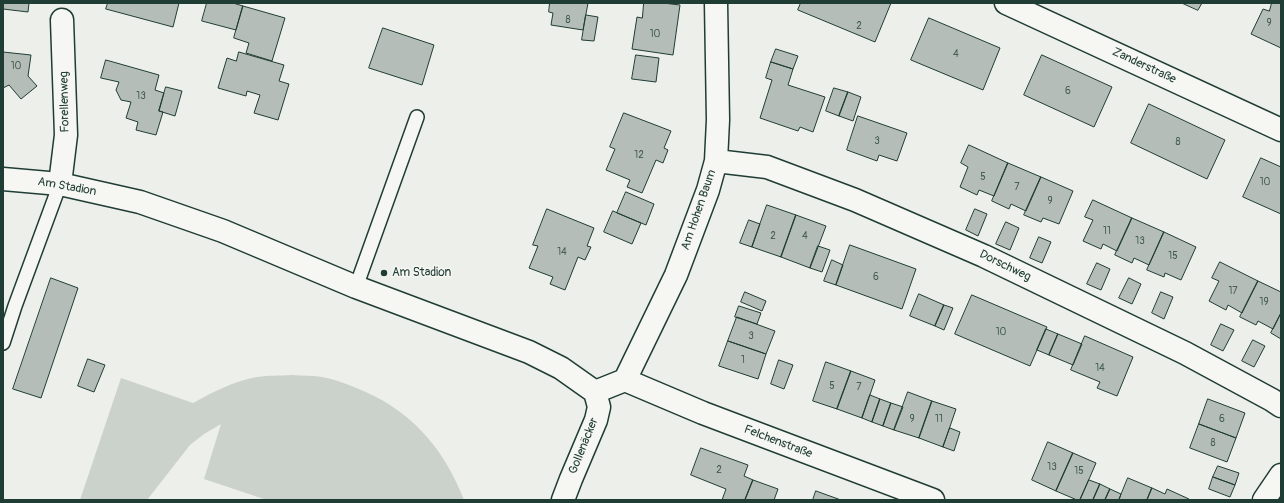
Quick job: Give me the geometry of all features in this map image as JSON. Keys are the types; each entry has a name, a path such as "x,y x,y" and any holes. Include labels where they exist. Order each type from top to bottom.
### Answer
{"street":[{"name":"Am Hohen Baum","path":"625,380 676,275 708,190 716,161 718,120 716,3"},
{"name":"Zanderstraße","path":"1006,3 1281,130"},
{"name":"Forellenweg","path":"60,184 66,134 62,20"},
{"name":"Dorschweg","path":"716,161 767,168 855,200 984,256 1185,353 1281,406"},
{"name":"Am Stadion","path":"3,179 60,184 140,202 223,231 356,286 529,352 561,368 595,392"},
{"path":"595,392 625,380"},
{"name":"Felchenstraße","path":"625,380 703,413 933,500"},
{"name":"Gollenäcker","path":"563,500 596,420 599,407 595,392"},
{"path":"1264,500 1281,475"}],"lane":[{"path":"356,286 417,117"},
{"path":"3,343 60,184"}],"shaded area":[{"path":"265,376 318,376 334,380 374,396 391,406 422,431 434,446 456,481 464,500 267,500 204,479 221,424 204,434 190,445 147,500 80,500 121,378 193,403 224,387 240,381"}],"building":[{"path":"3,3 29,3 28,12 3,9"},
{"path":"108,3 179,3 173,27 106,9"},
{"path":"207,3 233,3 243,6 236,30 202,21"},
{"path":"550,3 588,3 583,30 551,25 553,13 549,12"},
{"path":"644,3 680,5 673,55 632,49 637,17 642,18"},
{"path":"801,3 891,3 875,42 798,10"},
{"path":"1182,3 1202,3 1198,10"},
{"path":"1272,3 1281,3 1281,48 1251,34 1263,9 1269,11"},
{"path":"243,6 285,18 272,61 246,53 249,43 234,38"},
{"path":"586,15 598,17 594,41 582,40"},
{"path":"929,18 1000,48 983,90 911,60"},
{"path":"383,28 434,45 422,85 369,68"},
{"path":"776,49 798,56 793,69 771,62"},
{"path":"3,52 31,55 28,76 37,86 21,99 9,85 3,88"},
{"path":"239,52 284,65 279,81 289,84 278,120 254,113 260,95 247,91 246,96 218,88 227,58 236,61"},
{"path":"636,55 659,58 656,82 632,79"},
{"path":"1042,55 1112,87 1094,127 1024,95"},
{"path":"106,60 159,75 155,90 164,93 159,111 163,112 156,135 136,130 138,122 126,118 131,102 121,100 116,90 119,82 101,78"},
{"path":"771,62 793,69 788,85 825,97 813,132 800,127 798,131 760,118 772,80 766,78"},
{"path":"166,87 182,91 175,116 159,111"},
{"path":"834,88 848,92 839,116 826,111"},
{"path":"848,92 861,97 853,121 839,116"},
{"path":"1149,104 1225,140 1207,179 1131,143"},
{"path":"624,113 671,131 664,148 668,150 663,163 656,160 642,193 627,187 630,180 606,170 615,149 610,147"},
{"path":"858,116 907,133 897,161 879,155 877,161 847,150"},
{"path":"969,145 1008,163 994,196 979,190 977,195 960,187 968,167 961,163"},
{"path":"1261,158 1281,167 1281,214 1243,197"},
{"path":"1008,163 1041,177 1026,211 1011,204 1009,209 992,201"},
{"path":"1041,177 1073,191 1059,224 1043,218 1041,222 1024,215"},
{"path":"626,192 654,204 646,225 617,213"},
{"path":"1093,200 1132,218 1117,251 1103,244 1101,249 1083,241 1093,220 1085,217"},
{"path":"767,205 796,215 781,257 752,247"},
{"path":"547,209 594,228 587,246 591,247 585,260 578,257 565,290 550,284 553,277 529,268 538,246 533,245"},
{"path":"975,209 987,214 978,236 966,230"},
{"path":"613,211 641,223 632,244 604,232"},
{"path":"796,215 826,226 810,268 781,257"},
{"path":"1132,218 1164,232 1149,265 1134,258 1132,263 1115,255"},
{"path":"749,220 760,224 752,247 740,243"},
{"path":"1006,222 1019,228 1010,250 996,244"},
{"path":"1164,232 1196,247 1181,280 1165,273 1164,277 1147,270"},
{"path":"1039,237 1051,242 1042,263 1030,258"},
{"path":"850,245 916,269 902,309 836,285"},
{"path":"818,246 830,250 822,272 810,268"},
{"path":"832,260 843,265 836,285 824,281"},
{"path":"1220,262 1258,281 1242,313 1228,305 1226,310 1209,301 1219,281 1212,278"},
{"path":"1097,263 1110,269 1101,290 1087,284"},
{"path":"51,278 78,288 41,398 13,389"},
{"path":"1129,278 1141,284 1132,304 1119,298"},
{"path":"1258,281 1281,292 1281,313 1273,329 1258,321 1256,325 1240,317"},
{"path":"745,292 766,301 762,311 741,302"},
{"path":"1161,292 1173,297 1164,319 1152,313"},
{"path":"919,294 944,305 935,326 910,316"},
{"path":"972,295 1047,327 1030,366 955,334"},
{"path":"944,305 953,308 944,330 935,326"},
{"path":"739,306 761,313 757,324 735,317"},
{"path":"1281,313 1281,339 1271,333"},
{"path":"737,317 775,331 766,354 728,341"},
{"path":"1221,324 1234,330 1223,351 1211,345"},
{"path":"1046,329 1058,334 1049,355 1037,350"},
{"path":"1058,334 1082,344 1073,365 1049,355"},
{"path":"1085,336 1133,357 1117,396 1097,388 1100,382 1071,370"},
{"path":"1253,340 1265,346 1254,367 1242,361"},
{"path":"728,341 766,354 758,379 719,366"},
{"path":"88,359 105,365 94,392 78,386"},
{"path":"779,360 793,365 784,389 771,384"},
{"path":"826,362 851,371 837,409 813,401"},
{"path":"851,371 875,380 862,418 837,409"},
{"path":"908,392 932,401 919,438 894,430"},
{"path":"870,395 880,399 872,422 862,418"},
{"path":"880,399 891,403 883,426 872,422"},
{"path":"1208,399 1245,413 1236,438 1199,424"},
{"path":"932,401 956,409 943,447 919,438"},
{"path":"891,403 903,407 894,430 883,426"},
{"path":"1199,424 1236,438 1227,462 1190,448"},
{"path":"950,428 960,432 954,451 943,447"},
{"path":"1048,442 1073,453 1056,491 1032,480"},
{"path":"701,448 748,465 744,476 753,480 745,500 722,500 726,489 691,475"},
{"path":"1073,453 1096,463 1080,500 1056,491"},
{"path":"1218,466 1239,473 1235,485 1213,477"},
{"path":"1213,477 1235,485 1230,497 1209,489"},
{"path":"1128,478 1152,488 1147,500 1119,500"},
{"path":"753,480 778,489 774,500 745,500"},
{"path":"1089,480 1100,484 1093,500 1080,500"},
{"path":"1100,484 1110,489 1105,500 1093,500"},
{"path":"1152,488 1165,494 1167,489 1189,499 1147,500"},
{"path":"1110,489 1121,494 1119,500 1105,500"},
{"path":"816,491 841,500 813,500"}],"place":[{"name":"Am Stadion","path":"384,273"}]}
